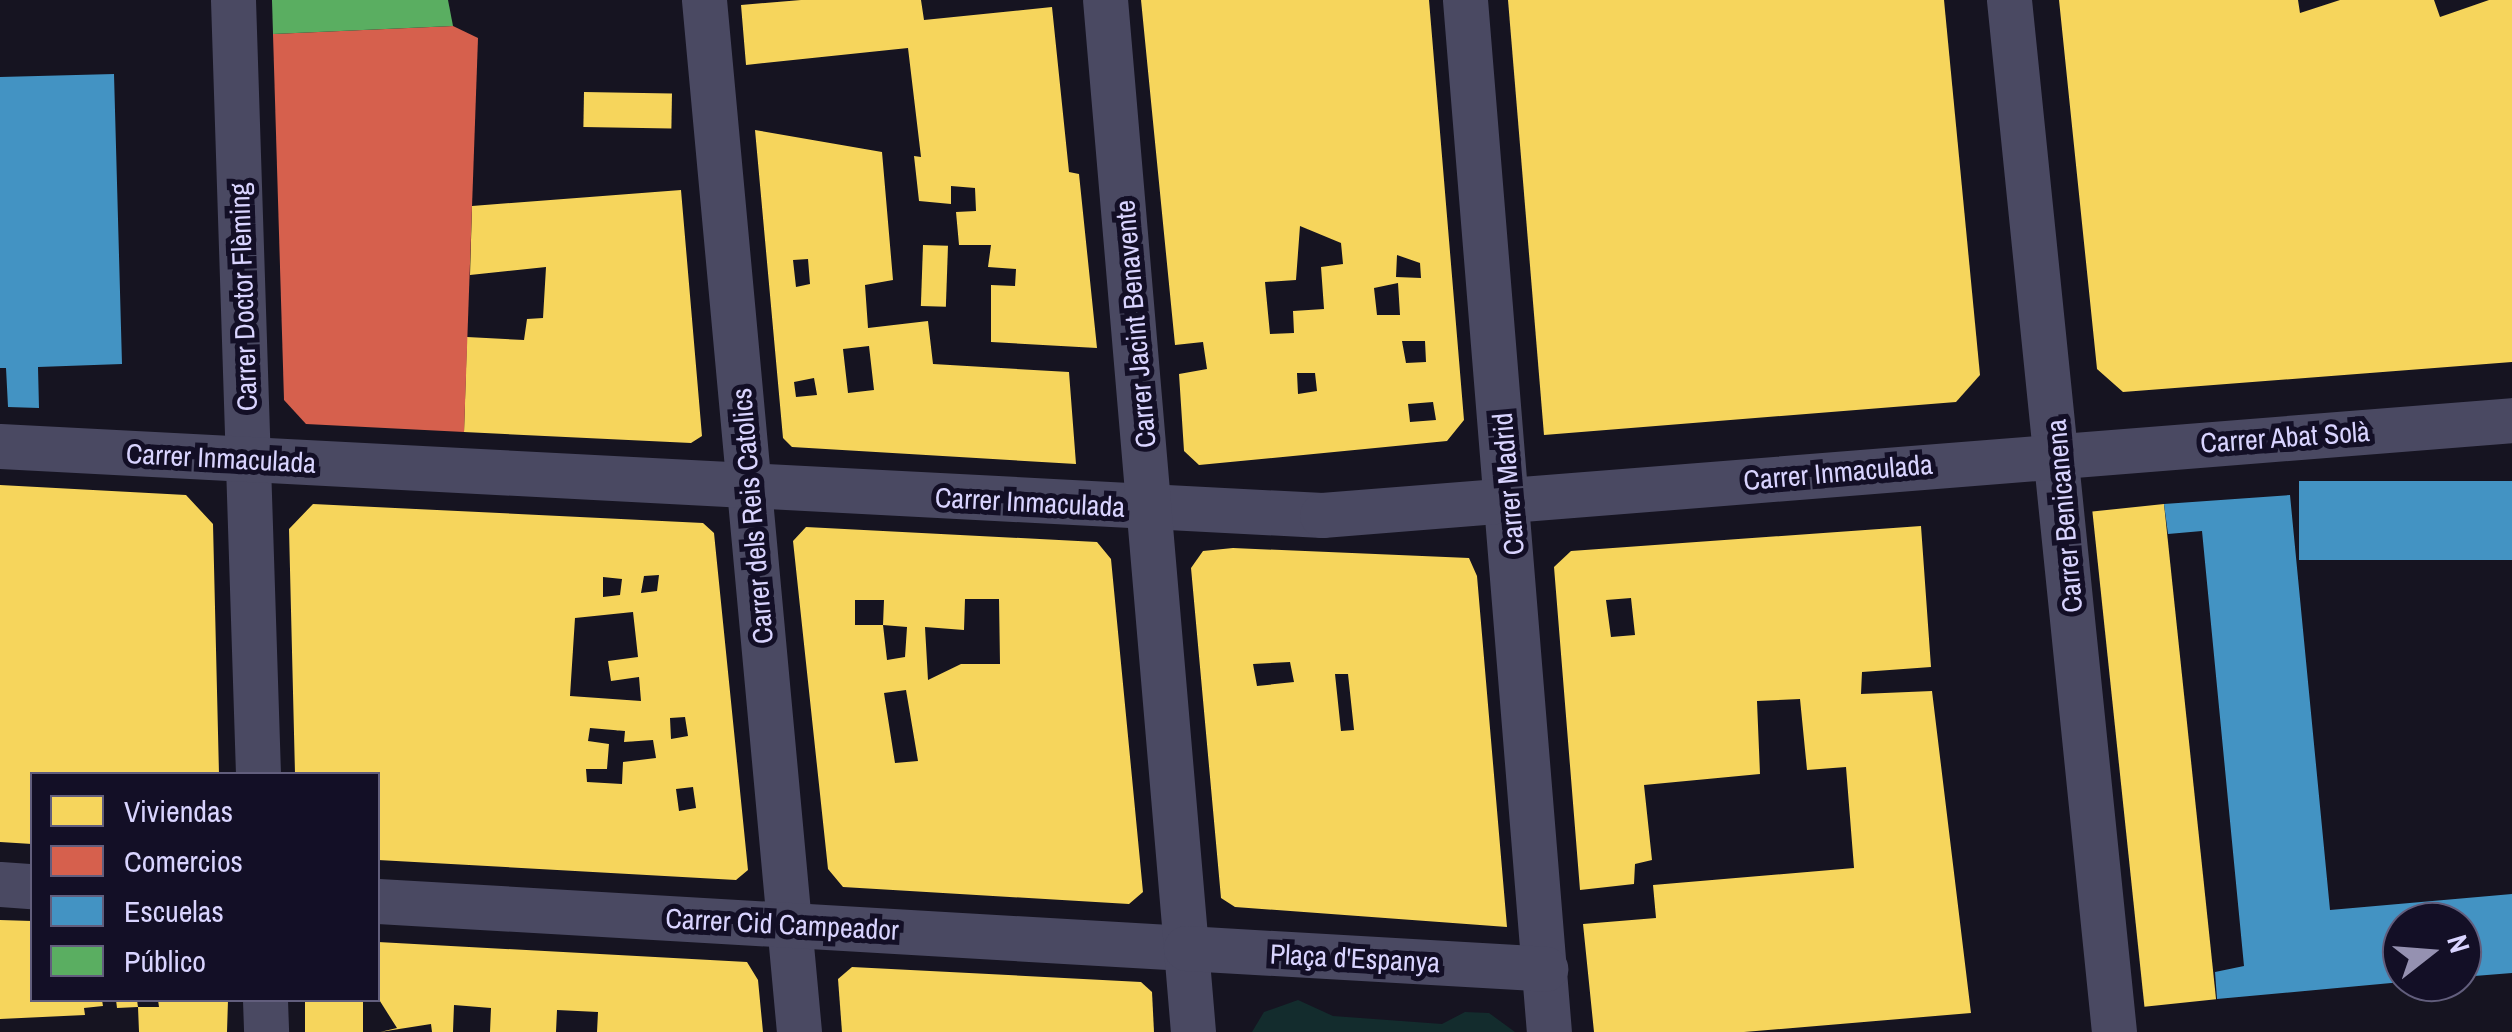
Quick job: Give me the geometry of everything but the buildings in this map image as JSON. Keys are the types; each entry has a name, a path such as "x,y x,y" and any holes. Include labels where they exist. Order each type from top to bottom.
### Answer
{"street":[{"name":"Carrer Doctor Flèming","path":"234,0 258,772"},
{"name":"Carrer dels Reis Catolics","path":"704,0 799,1032"},
{"name":"Carrer Jacint Benavente","path":"1104,0 1152,508 1186,948"},
{"name":"Carrer Madrid","path":"1465,0 1510,500 1545,969"},
{"name":"Carrer Benicanena","path":"2009,0 2114,1032"},
{"name":"Carrer Abat Solà","path":"2058,454 2512,420"},
{"name":"Carrer Inmaculada","path":"0,446 1322,515 2058,454"},
{"path":"0,884 30,886"},
{"name":"Carrer Cid Campeador","path":"380,902 1186,948"},
{"name":"Plaça d'Espanya","path":"1186,948 1545,969"},
{"path":"1186,948 1193,1032"},
{"path":"1545,969 1549,1032"},
{"path":"265,1002 266,1032"}],"green space":[{"path":"1298,1000 1333,1016 1442,1024 1465,1012 1489,1013 1515,1032 1252,1032 1264,1012"}]}
